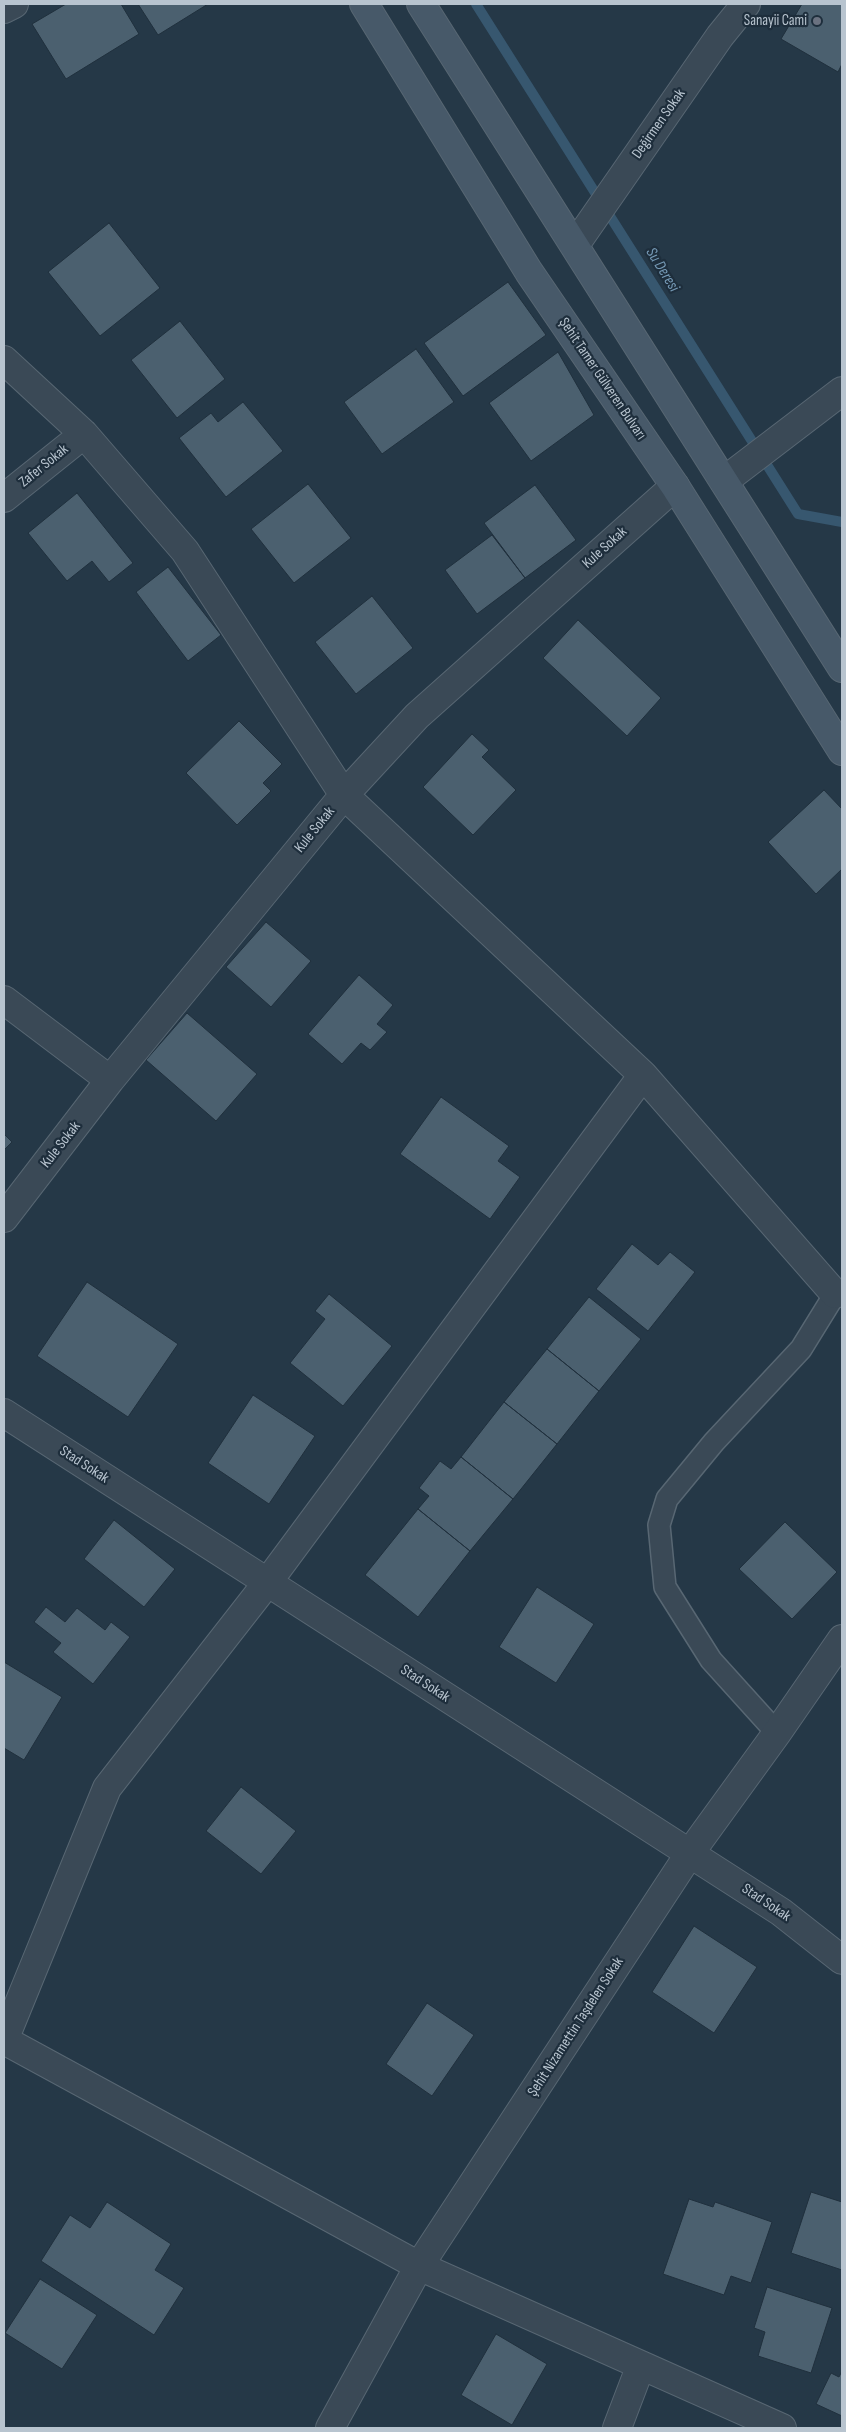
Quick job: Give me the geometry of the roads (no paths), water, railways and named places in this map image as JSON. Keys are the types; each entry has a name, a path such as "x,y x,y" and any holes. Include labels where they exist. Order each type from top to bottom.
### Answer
{"main road":[{"name":"Şehit Tamer Gülveren Bulvarı","path":"364,4 529,272 675,486 842,751"},
{"path":"421,4 582,235 733,474 842,668"}],"street":[{"path":"4,9 14,4"},
{"name":"Değirmen Sokak","path":"582,235 720,36 746,4"},
{"path":"4,360 84,434 185,551 344,795 643,1075 835,1294"},
{"path":"733,474 842,391"},
{"name":"Zafer Sokak","path":"4,498 84,434"},
{"name":"Kule Sokak","path":"4,1218 110,1080 344,795 417,716 675,486"},
{"path":"4,1000 110,1080"},
{"path":"643,1075 267,1582 108,1788 4,2040 419,2266 782,2428"},
{"name":"Stad Sokak","path":"4,1414 781,1912 842,1960"},
{"name":"Şehit Nizamettin Taşdelen Sokak","path":"330,2428 419,2266 690,1854 842,1639"},
{"path":"617,2428 641,2365"}],"lane":[{"path":"777,1733 711,1660 665,1587 659,1525 667,1499 714,1442 801,1349 835,1294"}],"waterway":[{"name":"Su Deresi","path":"476,4 798,514 842,522"}],"place":[{"name":"Sanayii Cami","path":"817,21"}]}
